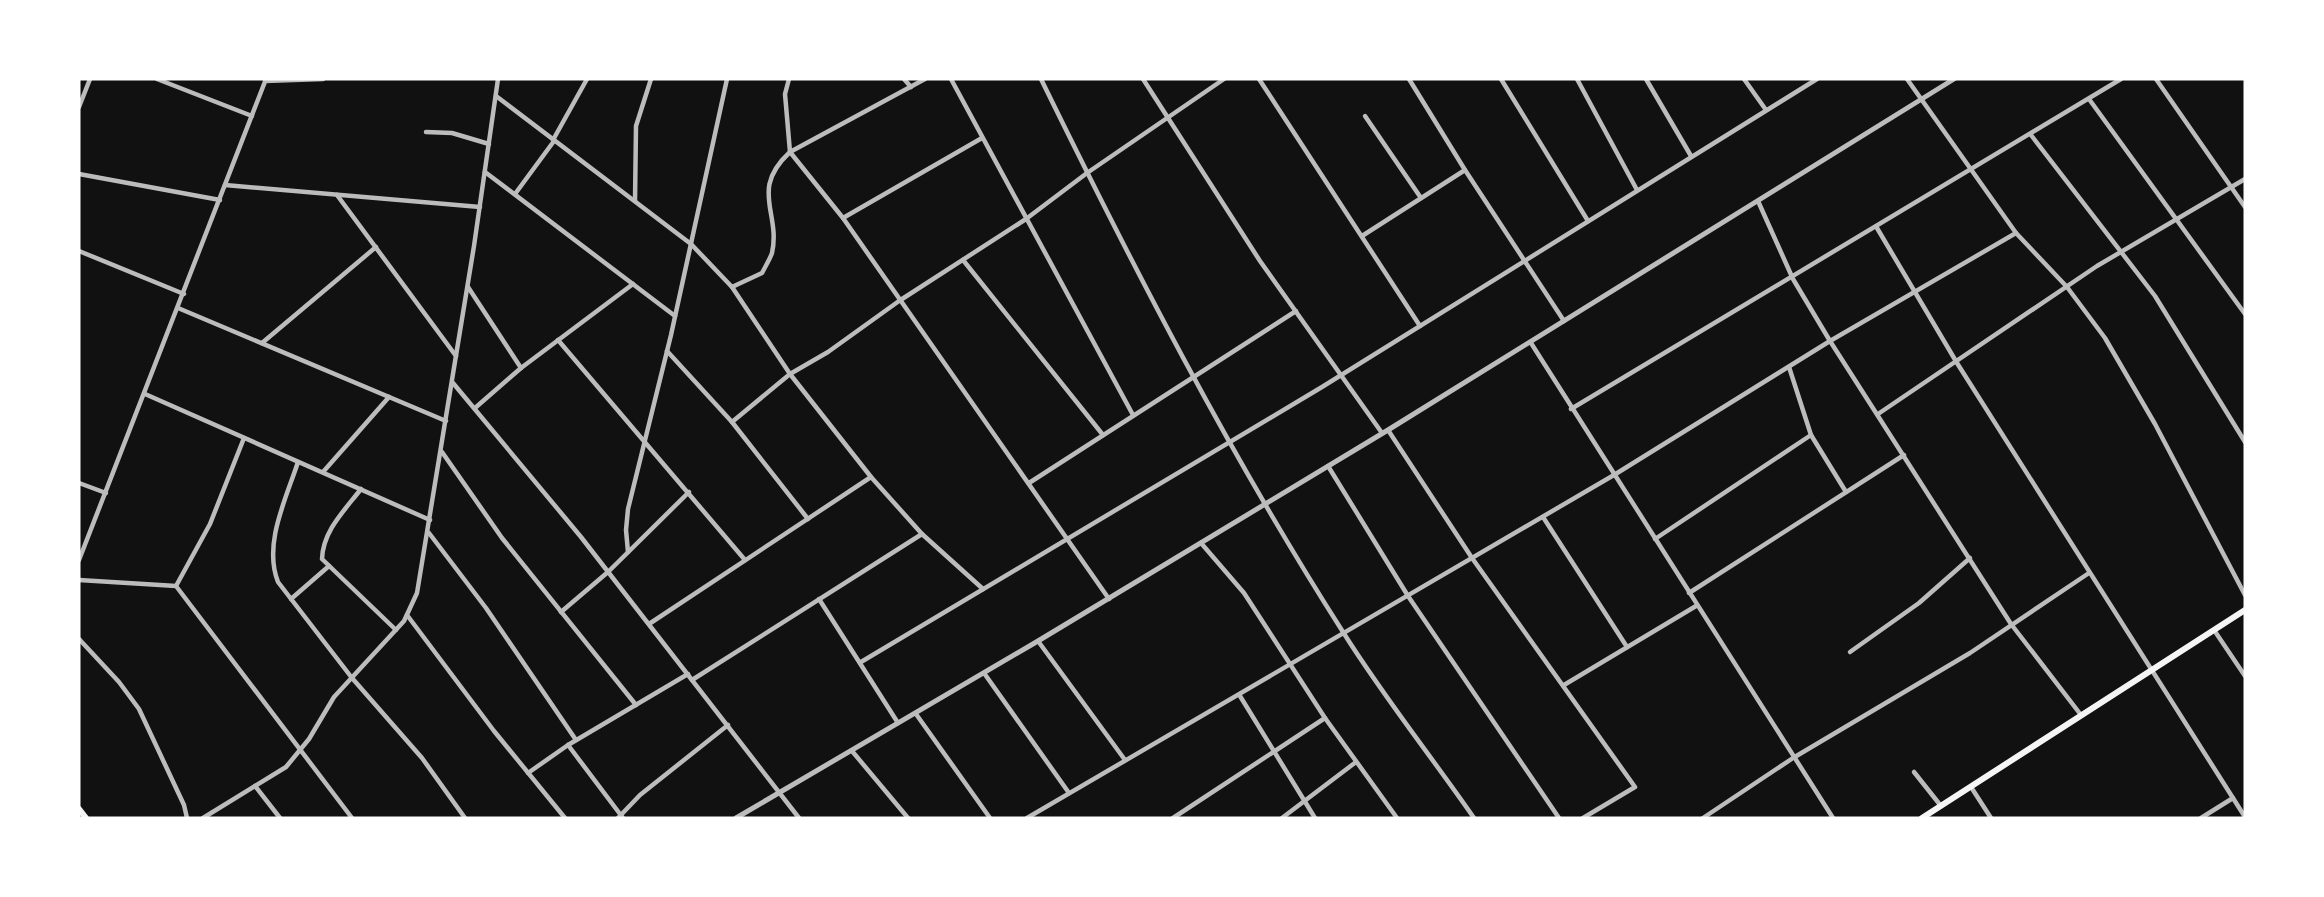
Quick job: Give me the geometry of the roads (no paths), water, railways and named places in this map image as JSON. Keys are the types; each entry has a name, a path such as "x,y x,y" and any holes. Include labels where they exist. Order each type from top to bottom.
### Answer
{"main road":[{"path":"1922,818 2245,610"},
{"path":"79,809 86,818"}],"street":[{"path":"79,107 90,79"},
{"path":"158,79 252,116"},
{"path":"79,560 265,80 323,79"},
{"path":"203,818 286,767 334,697 396,630 407,615 417,593 453,383 498,79"},
{"path":"515,194 554,140 587,79"},
{"path":"635,201 636,126 651,79"},
{"path":"628,552 625,530 628,509 676,316 727,79"},
{"path":"789,79 785,94 790,152 843,218 1070,539 1109,599"},
{"path":"904,79 911,87"},
{"path":"732,287 762,273 772,251 768,189 775,166 790,152 925,79"},
{"path":"951,79 1133,415"},
{"path":"1041,79 1087,173 1230,443 1344,634 1474,818"},
{"path":"1143,79 1170,117 1260,261 1385,432 1635,787 1583,818"},
{"path":"732,422 790,374 828,352 900,301 1026,219 1087,173 1224,79"},
{"path":"1259,79 1420,326"},
{"path":"1409,79 1564,321"},
{"path":"1501,79 1588,221"},
{"path":"1577,79 1637,190"},
{"path":"1646,79 1691,156"},
{"path":"1744,79 1766,110"},
{"path":"861,662 1342,375 1816,79"},
{"path":"1908,79 2016,233 2067,287 2105,338 2245,595"},
{"path":"736,818 916,714 1385,432 1954,79"},
{"path":"1571,410 1793,279 2121,79"},
{"path":"2156,79 2245,207"},
{"path":"496,96 691,244 732,287 790,374 871,477 922,534 983,589"},
{"path":"2089,99 2245,314"},
{"path":"1365,116 1421,198"},
{"path":"426,132 452,133 489,144"},
{"path":"2031,135 2119,253 2155,296 2187,343 2245,442"},
{"path":"843,218 982,138"},
{"path":"1362,236 1465,170"},
{"path":"485,172 676,316"},
{"path":"79,174 220,200"},
{"path":"1878,414 2119,253 2245,179"},
{"path":"225,185 480,207"},
{"path":"337,195 457,357"},
{"path":"1758,201 1793,279 1830,341 2011,624 2081,715"},
{"path":"1877,228 1957,363 2245,817"},
{"path":"1027,818 1543,517 1830,341 2016,233"},
{"path":"262,343 376,247"},
{"path":"79,251 184,294"},
{"path":"963,260 1103,435"},
{"path":"475,408 521,368 633,284"},
{"path":"468,287 521,368"},
{"path":"178,308 446,421"},
{"path":"1029,483 1296,311"},
{"path":"558,340 690,492 745,560"},
{"path":"1531,343 1571,410 1833,818"},
{"path":"667,351 732,422 807,519"},
{"path":"1789,367 1811,435 1846,492"},
{"path":"453,383 608,572 799,818"},
{"path":"145,394 430,520"},
{"path":"323,472 389,397"},
{"path":"1655,539 1811,435"},
{"path":"176,586 210,524 244,438"},
{"path":"442,452 502,538 636,705"},
{"path":"1689,593 1904,455"},
{"path":"298,462 275,535 271,564 278,582 352,678 422,758 465,818"},
{"path":"1328,466 1408,596 1559,818"},
{"path":"649,625 871,477"},
{"path":"79,483 106,493"},
{"path":"360,489 322,545 322,559 396,630"},
{"path":"561,612 608,572 690,492"},
{"path":"1543,517 1627,647"},
{"path":"428,533 486,608 576,740"},
{"path":"692,680 922,534"},
{"path":"1201,543 1244,593 1325,718 1397,818"},
{"path":"1850,652 1919,603 1970,558"},
{"path":"291,599 329,566"},
{"path":"1703,818 1793,758 1969,653 2089,573"},
{"path":"79,580 176,586 352,818"},
{"path":"819,599 898,724"},
{"path":"1563,685 1696,606"},
{"path":"407,615 528,774 565,818"},
{"path":"2214,630 2245,676"},
{"path":"79,639 139,709 184,805 187,818"},
{"path":"1038,641 1125,760"},
{"path":"984,673 1069,793"},
{"path":"528,774 568,745 688,674"},
{"path":"1240,696 1315,818"},
{"path":"916,714 990,818"},
{"path":"1173,818 1325,718"},
{"path":"568,745 621,817 640,795 728,725"},
{"path":"852,751 908,818"},
{"path":"1282,818 1356,762"},
{"path":"1914,772 1941,806"},
{"path":"255,786 280,818"},
{"path":"1971,787 1991,818"},
{"path":"2201,818 2232,797"}]}
